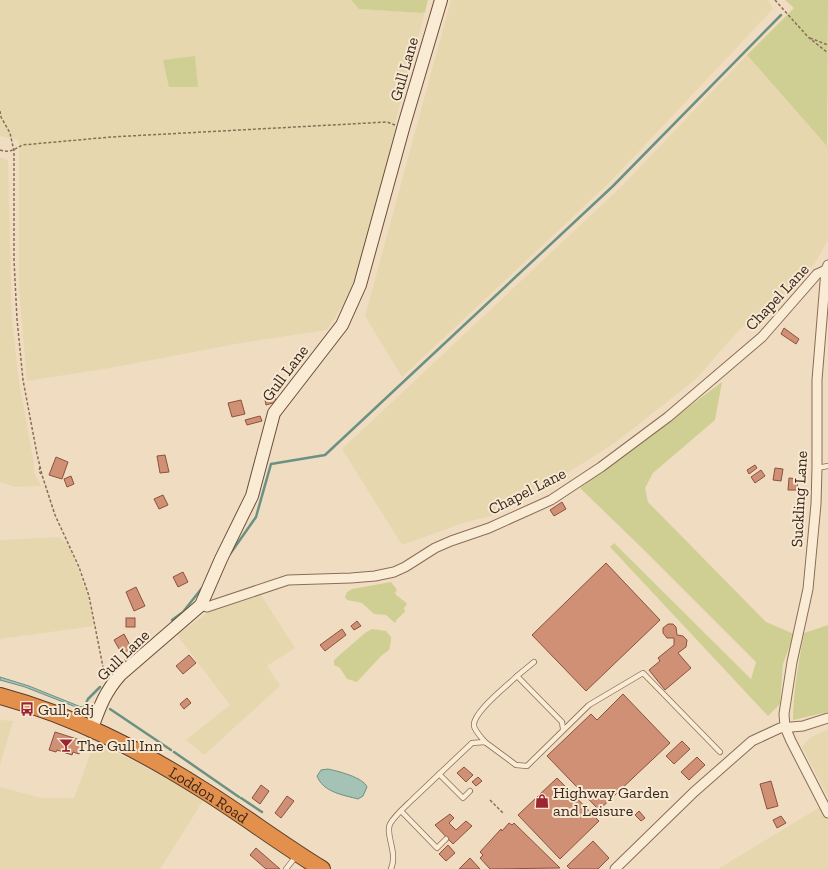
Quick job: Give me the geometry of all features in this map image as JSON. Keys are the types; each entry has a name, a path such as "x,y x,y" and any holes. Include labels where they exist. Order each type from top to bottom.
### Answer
{"highway":[{"name":"Loddon Road","path":"4,699 32,705 63,716 92,728 145,756 204,790 322,869"}],"street":[{"name":"Gull Lane","path":"92,728 103,698 111,685 120,675 201,605 221,559 252,496 274,413 342,325 360,285 404,125 441,0"},
{"name":"Chapel Lane","path":"201,605 207,607 288,580 351,578 375,576 394,572 435,548 489,528 551,500 601,467 668,417 762,337 817,274 827,267"},
{"name":"Suckling Lane","path":"785,727 784,714 792,662 808,589 816,504 817,380 827,267"},
{"path":"615,869 694,792 752,741 774,730 785,727 803,726 828,718"},
{"path":"785,727 813,786 828,813"}],"lane":[{"path":"817,468 828,466"},
{"path":"534,662 479,712 474,720 474,728 485,742 516,765 527,766 559,736 588,705 643,674 720,752"},
{"path":"517,676 562,722 563,730"},
{"path":"391,869 394,851 388,832 390,824 401,811 472,743 485,742"},
{"path":"439,774 463,798 470,791"},
{"path":"401,811 437,848 446,839"},
{"path":"286,869 298,854"}],"path":[{"path":"775,0 808,38 828,53"},
{"path":"808,38 828,45"},
{"path":"0,111 1,117 10,133 14,151 14,260 17,319 24,380 40,465 56,515 79,567 89,596 104,674 106,680 111,685"},
{"path":"0,150 14,151 22,145 61,140 387,122"},
{"path":"490,800 503,813"}],"shaded area":[{"path":"0,0 351,0 359,9 425,12 396,119 395,125 397,128 352,291 327,330 241,343 110,368 27,381 19,290 19,140 0,136"},
{"path":"451,0 768,0 773,9 611,181 402,377 365,316"},
{"path":"747,55 828,146 828,240 815,263 781,300 740,329 696,379 616,442 527,499 495,515 463,523 402,545 342,449 622,186"},
{"path":"0,157 8,160 12,319 19,381 34,464 34,472 41,486 15,487 0,482"},
{"path":"60,537 70,547 88,597 94,626 0,639 0,540"},
{"path":"261,595 295,648 267,666 280,686 204,755 186,740 230,705 177,635 208,612"},
{"path":"0,677 29,686 81,707 81,709 25,687 0,680"},
{"path":"0,720 13,721 0,765"},
{"path":"828,729 828,797 802,747 810,738"},
{"path":"94,744 135,761 204,799 160,869 0,869 0,787 42,798 74,798"},
{"path":"328,769 355,777 365,783 367,787 363,796 358,799 346,796 334,792 324,786 317,776 321,770"},
{"path":"820,807 828,821 828,869 718,869"}],"green space":[{"path":"351,0 428,0 425,12 421,13 359,9"},
{"path":"785,0 828,0 827,146 747,55 794,8"},
{"path":"195,56 198,87 169,87 163,60"},
{"path":"722,382 715,420 653,473 645,488 648,502 766,622 794,634 783,664 780,704 768,716 610,547 614,543 751,679 756,662 580,488"},
{"path":"391,582 397,590 395,593 396,595 407,604 404,608 405,612 397,619 395,623 386,615 374,614 362,603 347,600 345,597 347,592 352,589"},
{"path":"828,625 828,712 793,720 795,687 804,633"},
{"path":"372,629 386,631 391,637 389,650 381,656 357,682 347,679 340,668 334,665 334,660 365,633"}],"building":[{"path":"784,328 799,339 796,344 781,334"},
{"path":"275,397 276,402 266,405 265,400"},
{"path":"241,400 245,414 232,417 228,403"},
{"path":"260,416 262,421 247,425 245,420"},
{"path":"165,455 169,472 160,473 157,456"},
{"path":"56,457 68,462 62,479 49,475"},
{"path":"755,465 757,468 749,474 747,470"},
{"path":"775,468 783,469 781,481 773,480"},
{"path":"761,470 765,476 755,483 751,477"},
{"path":"71,476 74,484 67,487 64,479"},
{"path":"789,478 798,479 797,490 788,490"},
{"path":"163,495 168,505 159,509 154,499"},
{"path":"562,502 566,509 554,516 550,510"},
{"path":"606,563 660,620 586,691 532,635"},
{"path":"183,572 188,582 178,587 173,577"},
{"path":"136,587 145,606 134,611 126,592"},
{"path":"126,618 135,618 135,627 126,627"},
{"path":"357,621 361,626 354,630 351,626"},
{"path":"668,624 673,624 676,627 677,635 683,636 687,640 686,647 678,653 691,668 665,690 649,670 660,661 658,658 674,645 674,638 667,638 663,633 663,628"},
{"path":"342,629 346,635 325,651 320,645"},
{"path":"124,634 132,649 122,654 114,640"},
{"path":"189,655 196,663 183,674 176,666"},
{"path":"623,694 670,743 599,810 547,756 591,714 597,720"},
{"path":"187,698 191,703 184,709 180,704"},
{"name":"The Gull Inn","path":"55,732 83,741 79,754 73,752 72,755 57,750 56,752 49,750"},
{"path":"682,741 690,749 674,764 666,756"},
{"path":"697,757 705,765 689,780 681,772"},
{"path":"464,767 473,775 466,782 457,773"},
{"path":"478,777 482,781 476,786 472,782"},
{"path":"557,778 599,821 560,859 518,815"},
{"path":"771,781 778,806 767,809 760,784"},
{"path":"261,785 269,791 260,804 252,798"},
{"path":"287,796 294,801 281,818 275,813"},
{"path":"639,811 645,818 641,821 635,815"},
{"path":"450,814 454,818 449,823 456,830 466,821 472,826 453,844 435,825"},
{"path":"781,816 786,823 777,828 773,820"},
{"path":"509,823 512,825 514,823 560,868 490,869 480,858 483,855 480,852 501,829 502,831"},
{"path":"593,841 609,858 598,869 570,869 567,866"},
{"path":"448,845 455,853 446,861 439,854"},
{"path":"256,848 280,869 266,869 250,855"},
{"path":"470,858 480,869 459,869"}],"waterway":[{"path":"230,554 256,517 271,464 325,455 613,186 781,15"},
{"path":"172,620 183,612 202,588"},
{"path":"109,676 143,643"},
{"path":"79,708 84,707 88,699 100,687"},
{"path":"110,709 171,750"},
{"path":"174,752 239,797"},
{"path":"241,798 262,812"}],"place":[{"name":"Gull, adj","path":"27,709"},
{"name":"The Gull Inn","path":"66,745"},
{"name":"Highway Garden and Leisure","path":"542,801"}]}
